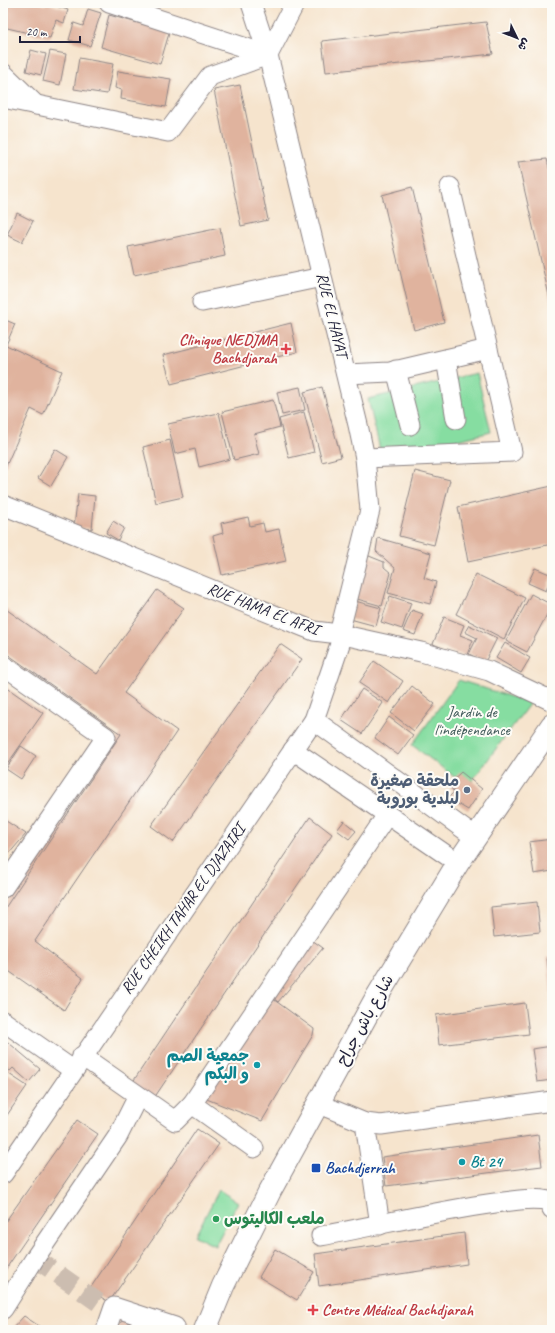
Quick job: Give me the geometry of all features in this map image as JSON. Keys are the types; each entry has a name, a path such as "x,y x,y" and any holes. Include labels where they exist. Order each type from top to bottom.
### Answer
{"main road":[{"name":"شارع باش جراح","path":"205,1330 223,1286 270,1191 375,1000 458,864 552,725"}],"street":[{"path":"109,3 268,55"},
{"name":"RUE EL HAYAT","path":"251,3 268,55 365,458 370,510 338,634"},
{"path":"3,98 168,132 210,76 268,55 295,3"},
{"path":"3,72 36,106"},
{"path":"365,458 512,452 450,187"},
{"path":"202,302 322,277"},
{"path":"346,374 396,370 488,350"},
{"path":"446,359 456,419"},
{"path":"396,370 410,425"},
{"name":"RUE HAMA EL AFRI","path":"3,505 314,631 338,634 421,652 489,671 552,702"},
{"name":"RUE CHEIKH TAHAR EL DJAZAIRI","path":"3,1174 314,720 340,644 338,634"},
{"path":"3,665 106,737 3,888"},
{"path":"314,720 476,838"},
{"path":"293,750 458,864"},
{"path":"3,1021 138,1096 175,1121 192,1104 387,815"},
{"path":"3,1309 35,1258 118,1136 138,1096"},
{"path":"319,1104 365,1123 381,1125 552,1101"},
{"path":"192,1104 254,1148"},
{"path":"365,1123 380,1225"},
{"path":"322,1236 472,1206 533,1199 549,1201 552,1209"},
{"path":"106,1330 114,1307 175,1327"}],"green space":[{"path":"477,373 491,432 382,458 368,399"},
{"name":"Jardin de l'indépendance","path":"459,680 530,703 472,781 469,788 412,745"},
{"name":"ملعب الكاليتوس","path":"219,1190 238,1202 215,1246 195,1236"}],"building":[{"path":"3,3 38,3 45,5 47,3 68,10 64,23 56,20 50,38 3,27"},
{"path":"88,9 101,13 90,46 69,40 74,23 83,26"},
{"path":"109,15 170,30 160,64 101,47"},
{"path":"486,22 493,54 326,72 322,41"},
{"path":"31,50 46,54 41,75 26,71"},
{"path":"50,51 66,54 60,85 43,81"},
{"path":"79,58 113,64 107,94 74,89"},
{"path":"118,71 171,79 166,107 121,99 122,90 115,88"},
{"path":"240,85 268,220 241,226 214,90"},
{"path":"547,159 552,180 551,304 518,162"},
{"path":"412,187 444,322 414,330 382,195"},
{"path":"17,213 33,221 22,242 7,235"},
{"path":"220,228 225,256 134,275 128,247"},
{"path":"3,319 15,324 6,345 62,371 43,415 31,409 6,466 3,465"},
{"path":"291,323 297,352 171,384 163,355"},
{"path":"300,387 305,410 282,415 277,392"},
{"path":"322,387 341,457 322,462 304,392"},
{"path":"273,400 280,427 254,434 259,454 234,460 222,412"},
{"path":"304,412 314,452 289,458 279,419"},
{"path":"219,413 230,459 199,467 195,449 175,454 168,424"},
{"path":"170,440 183,497 156,503 143,447"},
{"path":"55,449 68,457 51,486 38,478"},
{"path":"415,471 450,480 434,545 399,536"},
{"path":"552,486 552,544 468,562 458,507"},
{"path":"78,494 95,496 92,529 74,527"},
{"path":"248,517 250,526 263,523 265,532 279,529 286,561 222,575 213,536 223,533 221,523"},
{"path":"113,521 124,528 118,540 106,533"},
{"path":"378,538 431,553 424,578 436,582 430,604 388,593 395,568 376,551"},
{"path":"364,554 384,562 384,567 391,573 382,606 350,597"},
{"path":"535,568 552,575 546,591 528,583"},
{"path":"476,574 525,598 504,639 456,614"},
{"path":"157,590 184,608 124,693 177,731 35,941 83,978 64,1010 3,967 3,911 121,734 3,651 3,607 97,674"},
{"path":"531,594 552,605 527,652 506,641"},
{"path":"390,596 411,603 402,629 381,622"},
{"path":"355,601 381,608 376,626 350,619"},
{"path":"412,610 423,614 415,635 403,631"},
{"path":"444,617 464,625 460,635 473,640 466,657 433,644"},
{"path":"469,625 497,638 485,662 469,654 477,638 465,632"},
{"path":"505,643 530,658 521,673 496,658"},
{"path":"280,644 302,659 173,842 151,826"},
{"path":"374,661 403,681 389,703 359,683"},
{"path":"3,685 43,713 6,766 3,764"},
{"path":"412,686 435,704 414,731 391,713"},
{"path":"362,689 383,703 362,734 341,720"},
{"path":"389,717 413,735 398,755 375,738"},
{"path":"21,746 36,756 21,779 6,769"},
{"name":"ملحقة صغيرة لبلدية بوروبة","path":"461,772 482,789 468,810 448,798 454,792 448,784"},
{"path":"310,817 332,834 152,1101 130,1086"},
{"path":"3,819 26,834 7,856 3,853"},
{"path":"344,821 356,831 349,839 337,830"},
{"path":"552,839 552,871 534,874 529,842"},
{"path":"537,902 540,932 494,937 491,907"},
{"path":"312,940 323,948 278,1002 267,993"},
{"path":"552,956 552,994 551,994 547,957"},
{"name":"جمعية الصم و البكم","path":"273,999 314,1029 313,1035 262,1121 199,1096"},
{"path":"525,1003 529,1034 439,1045 436,1015"},
{"path":"3,1038 40,1069 29,1082 13,1068 10,1071 3,1065"},
{"path":"552,1046 552,1080 537,1082 532,1049"},
{"path":"3,1070 27,1086 3,1121"},
{"path":"77,1120 98,1134 3,1273 3,1225"},
{"path":"197,1129 219,1144 109,1302 89,1290"},
{"name":"Bt 24","path":"538,1135 542,1166 386,1186 382,1157"},
{"path":"464,1233 467,1264 319,1286 315,1254"},
{"path":"275,1249 314,1272 297,1300 259,1277"},
{"path":"24,1316 45,1330 11,1330"},
{"path":"123,1319 139,1330 116,1330"}],"tunnel":[{"path":"35,1258 112,1312"}],"place":[{"name":"Clinique NEDJMA Bachdjarah","path":"286,349"},
{"name":"ملحقة صغيرة لبلدية بوروبة","path":"467,790"},
{"name":"جمعية الصم و البكم","path":"257,1065"},
{"name":"Bt 24","path":"462,1162"},
{"name":"Bachdjerrah","path":"316,1168"},
{"name":"ملعب الكاليتوس","path":"216,1219"},
{"name":"Centre Médical Bachdjarah","path":"313,1310"}]}
